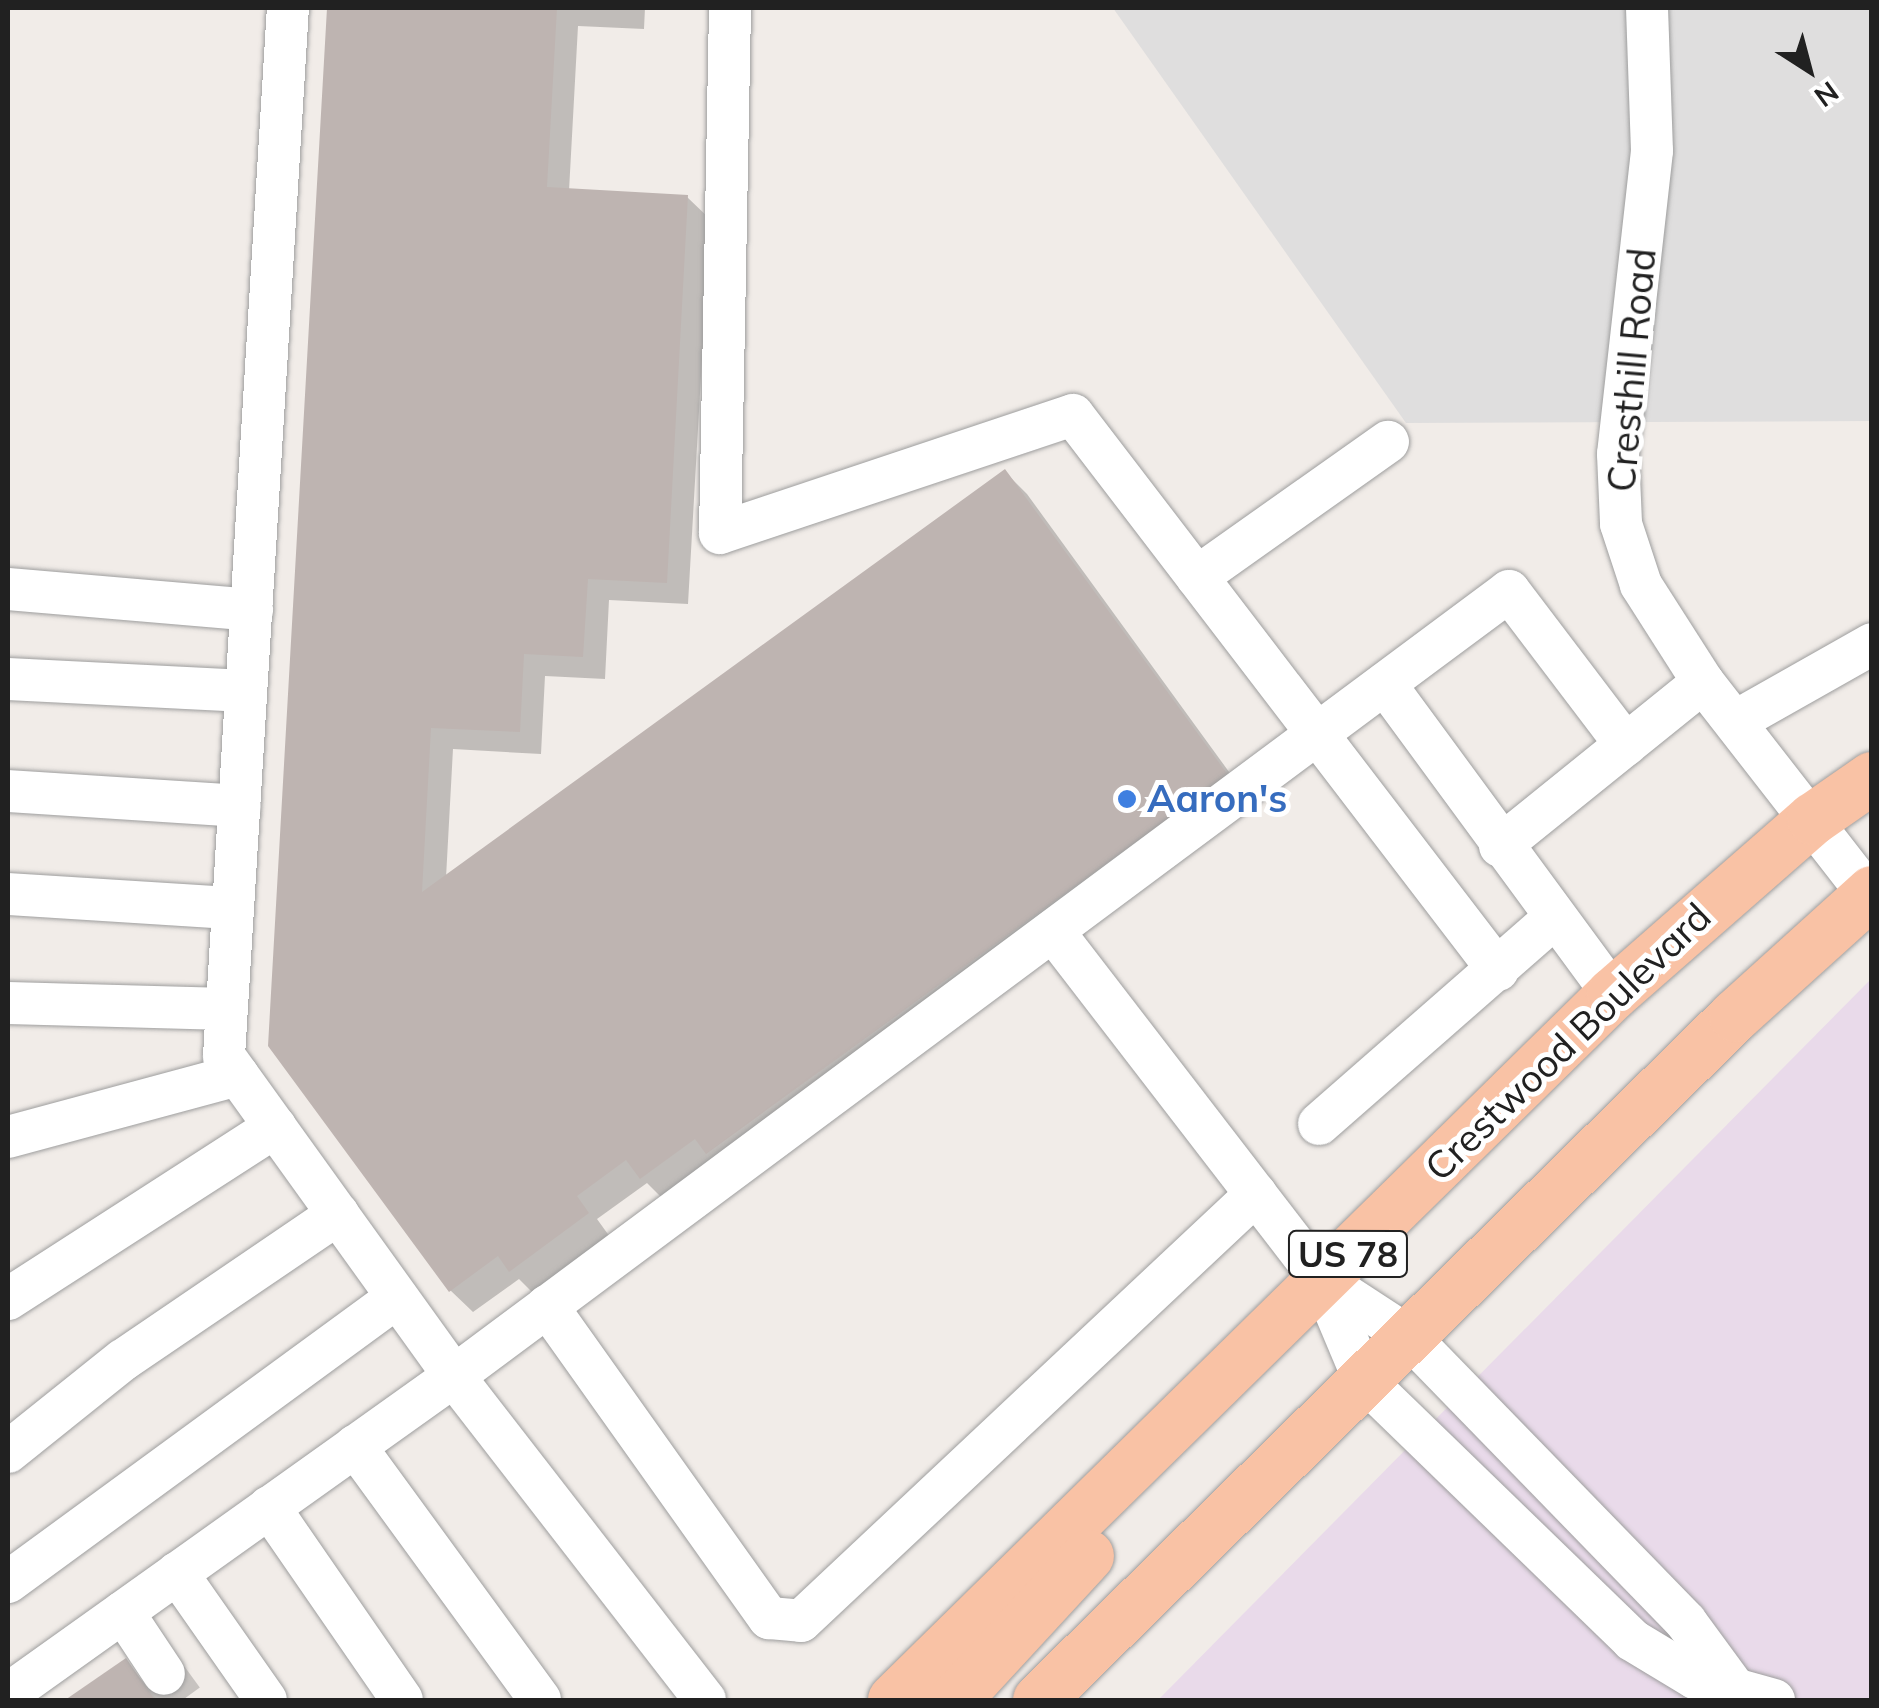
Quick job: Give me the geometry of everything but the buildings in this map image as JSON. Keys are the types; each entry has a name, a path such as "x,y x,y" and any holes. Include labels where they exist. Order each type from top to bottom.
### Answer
{"main road":[{"name":"Crestwood Boulevard","path":"894,1700 1612,994 1814,819 1872,778"},
{"name":"US 78","path":"1039,1700 1786,967 1870,895"},
{"path":"954,1700 1124,1517 1189,1440 1256,1344"}],"street":[{"path":"288,8 224,1056 454,1376 705,1700"},
{"path":"730,8 720,533 1073,415 1498,970"},
{"name":"Cresthill Road","path":"1647,8 1652,151 1618,454 1620,524 1641,585 1703,682 1870,895"},
{"path":"1198,577 1388,442"},
{"path":"8,589 252,610"},
{"path":"8,1694 454,1376 1510,591 1626,745"},
{"path":"1736,721 1872,644"},
{"path":"8,679 246,692"},
{"path":"1500,846 1703,682"},
{"path":"1385,684 1553,919 1612,994"},
{"path":"8,791 240,806"},
{"path":"8,894 234,908"},
{"path":"1319,1124 1553,919"},
{"path":"1053,930 1322,1280 1364,1380 1621,1631 1666,1664 1695,1678 1755,1695"},
{"path":"8,1003 227,1010"},
{"path":"8,1137 238,1075"},
{"path":"8,1299 275,1127"},
{"path":"547,1306 769,1618 801,1621 1256,1194"},
{"path":"8,1452 123,1360 338,1214"},
{"path":"1322,1280 1408,1337 1755,1695"},
{"path":"8,1582 398,1297"},
{"path":"355,1446 540,1700"},
{"path":"269,1507 402,1700"},
{"path":"177,1573 266,1700"},
{"path":"122,1612 164,1674"}],"shaded area":[{"path":"1113,8 1871,8 1871,421 1406,423"},
{"path":"1871,979 1871,1700 1158,1700"}],"tunnel":[{"path":"164,1674 183,1700"}],"place":[{"name":"Aaron's","path":"1127,799"}]}
